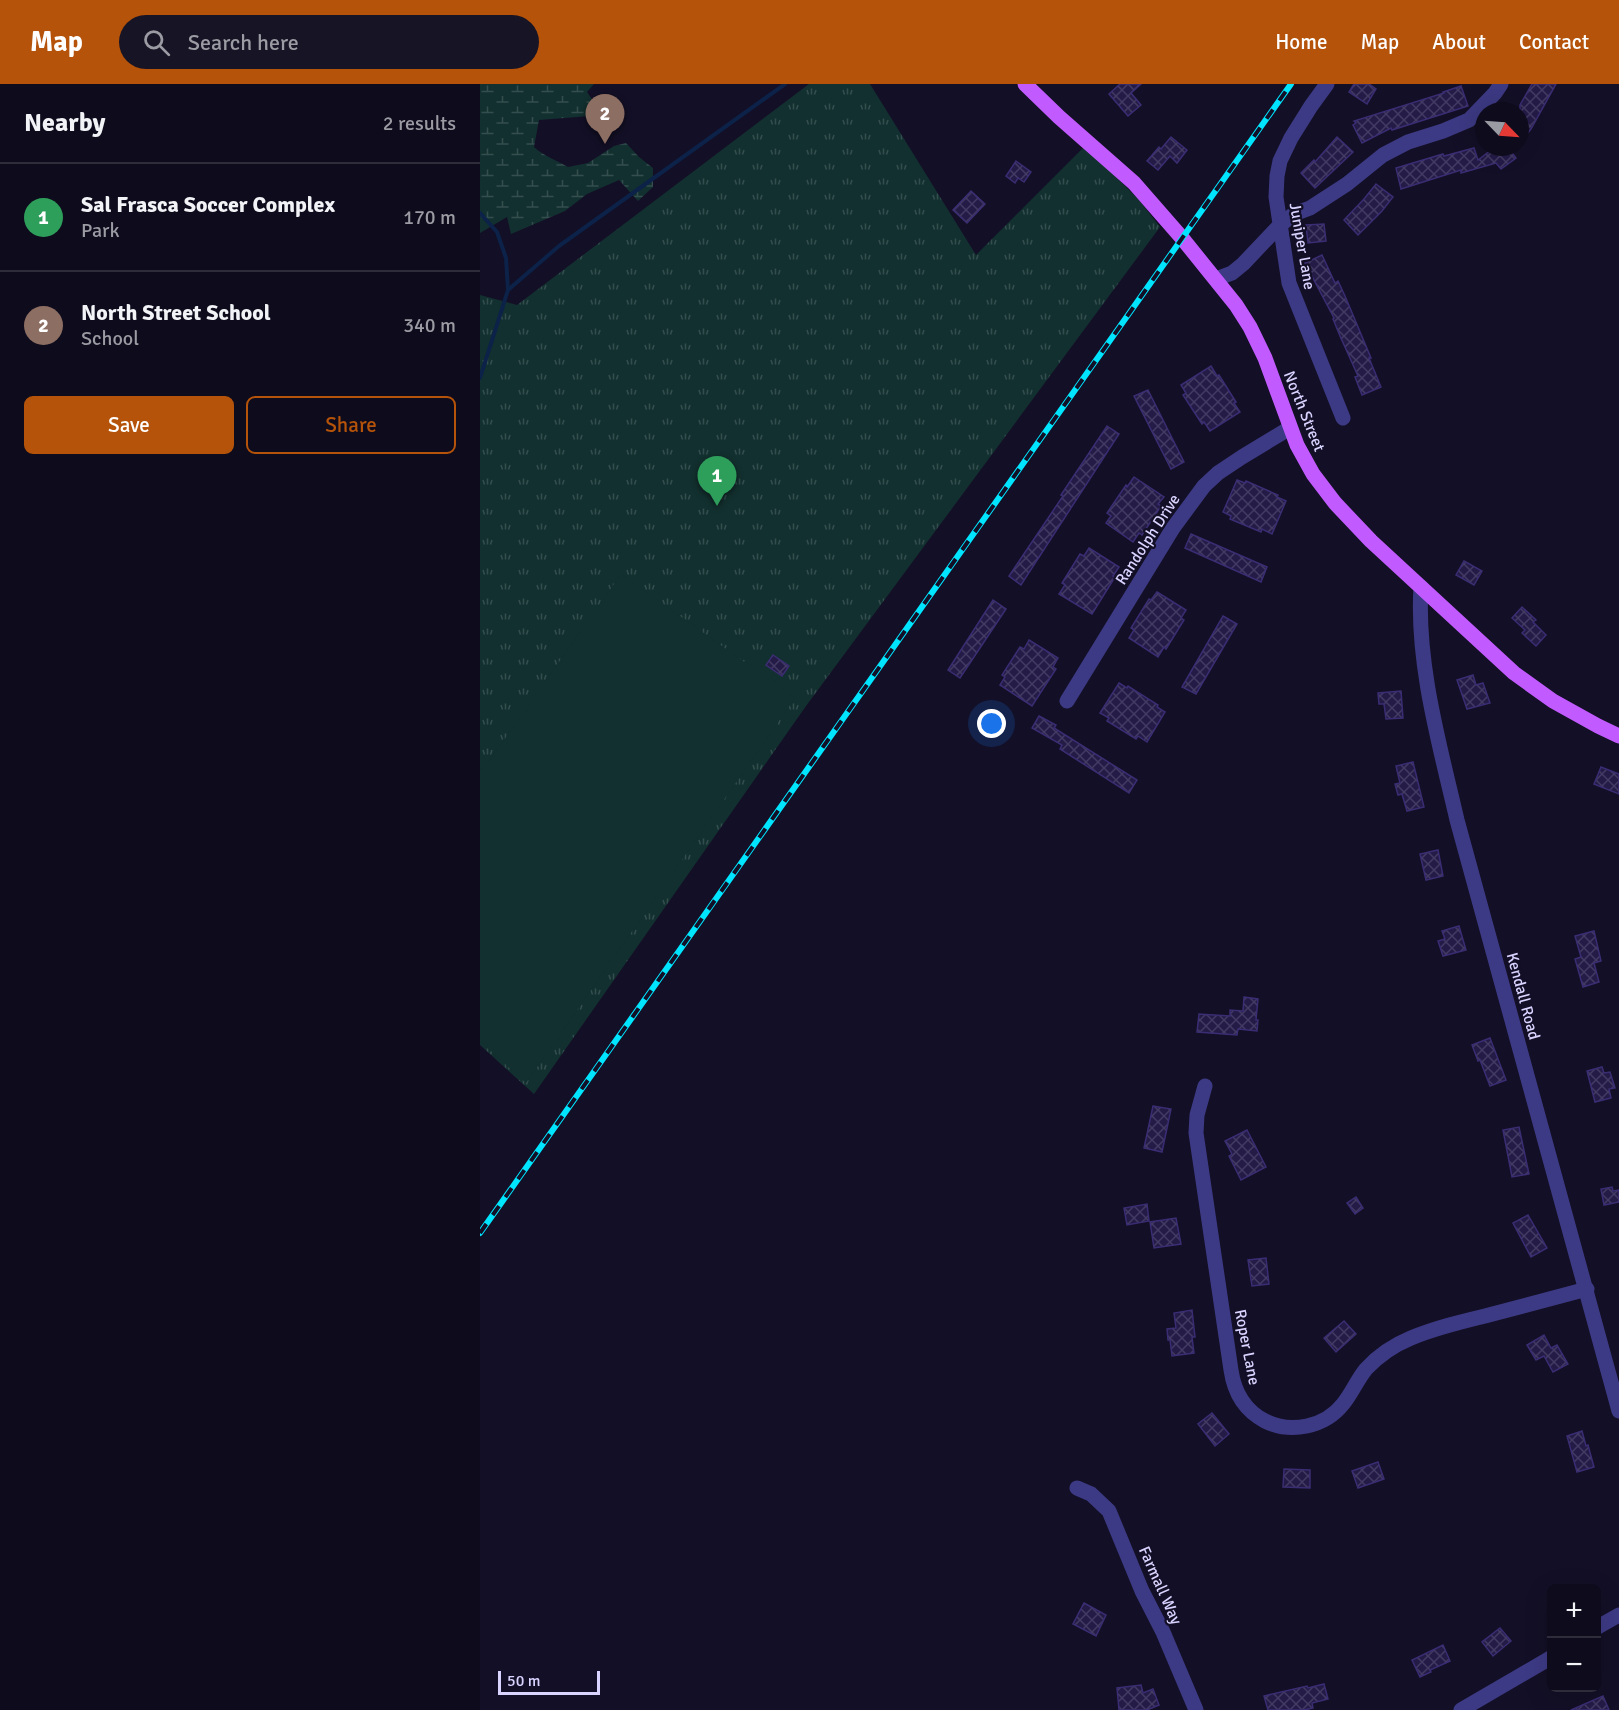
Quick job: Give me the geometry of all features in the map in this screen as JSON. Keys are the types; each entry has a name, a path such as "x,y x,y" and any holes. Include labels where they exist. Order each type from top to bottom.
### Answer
{"main road":[{"name":"North Street","path":"1025,84 1134,183 1236,305 1250,327 1264,358 1297,445 1313,474 1335,503 1371,541 1514,672 1553,701 1619,736"}],"street":[{"name":"Juniper Lane","path":"1327,84 1291,138 1280,161 1276,197 1289,283 1343,418"},
{"path":"1216,279 1232,273 1243,264 1280,225 1294,214 1310,208 1347,184 1383,154 1408,142 1469,120 1496,93 1501,84"},
{"name":"Randolph Drive","path":"1067,701 1173,528 1204,486 1218,473 1290,428"},
{"name":"Kendall Road","path":"1421,587 1419,608 1422,651 1439,744 1457,820 1619,1411"},
{"name":"Roper Lane","path":"1204,1086 1197,1115 1196,1133 1232,1376 1244,1404 1264,1420 1287,1427 1312,1425 1334,1413 1343,1404 1366,1370 1392,1347 1442,1327 1587,1289"},
{"name":"Farmall Way","path":"1077,1488 1091,1494 1109,1511 1142,1591 1163,1632 1196,1710"},
{"path":"1601,1626 1619,1615"},
{"path":"1461,1710 1547,1659"}],"green space":[{"path":"480,84 594,84 587,92 596,105 590,116 539,120 534,147 568,167 588,163 614,146 626,143 653,168 653,187 638,201 619,180 587,194 565,211 511,234 507,217 480,233"},
{"path":"809,84 870,84 976,255 1085,146 1139,200 1160,227 806,706 534,1094 480,1045 480,295 517,305"},
{"path":"621,574 795,698 526,1083 480,1041 480,774"}],"building":[{"path":"1120,84 1141,84 1131,93 1141,105 1128,116 1109,94"},
{"path":"1354,84 1369,84 1376,89 1367,104 1349,92"},
{"path":"1532,84 1556,84 1529,131 1529,102 1522,102"},
{"path":"1461,86 1468,106 1392,130 1391,128 1362,143 1353,125 1356,123 1354,121"},
{"path":"1171,137 1187,150 1177,163 1170,156 1158,170 1147,161"},
{"path":"1337,137 1353,152 1315,188 1301,173 1314,160 1315,162"},
{"path":"1474,148 1478,160 1483,156 1515,156 1516,158 1501,169 1496,163 1461,173 1461,170 1401,189 1396,168 1443,154 1444,156"},
{"path":"1016,161 1031,172 1024,182 1018,178 1015,183 1006,176"},
{"path":"1376,184 1393,197 1358,235 1344,220"},
{"path":"971,191 985,204 967,223 953,210"},
{"path":"1324,224 1326,241 1308,243 1306,225"},
{"path":"1322,255 1335,283 1338,281 1345,296 1381,387 1362,395 1355,377 1358,376 1334,318 1305,263"},
{"path":"1211,366 1217,376 1219,375 1240,412 1210,431 1204,422 1202,424 1183,395 1186,393 1181,385"},
{"path":"1148,390 1184,462 1171,469 1134,396"},
{"path":"1107,426 1119,434 1021,585 1009,576"},
{"path":"1134,477 1164,497 1158,504 1161,506 1142,535 1139,533 1133,542 1106,523 1111,516 1107,513"},
{"path":"1237,480 1245,483 1246,481 1286,501 1272,534 1262,529 1261,532 1230,519 1231,516 1223,512"},
{"path":"1191,534 1267,567 1261,582 1185,548"},
{"path":"1089,548 1119,567 1092,614 1059,594 1065,585 1062,583 1080,554 1084,556"},
{"path":"1464,561 1482,571 1474,585 1456,575"},
{"path":"1157,592 1186,610 1181,618 1184,620 1166,649 1164,647 1158,657 1129,638 1134,630 1131,628 1149,599 1151,600"},
{"path":"993,600 1006,609 960,678 948,670"},
{"path":"1522,607 1536,620 1533,622 1546,635 1536,646 1522,633 1525,630 1512,618"},
{"path":"1223,616 1237,624 1196,694 1182,687"},
{"path":"1029,640 1058,658 1053,667 1056,669 1032,706 1000,685 1005,677 1002,675 1020,647 1024,649"},
{"path":"773,655 789,666 782,676 766,665"},
{"path":"1473,675 1476,685 1483,683 1490,703 1467,709 1457,680"},
{"path":"1119,683 1127,688 1128,686 1165,712 1147,742 1138,736 1136,739 1107,721 1109,718 1100,713"},
{"path":"1401,691 1403,718 1386,719 1384,704 1379,704 1378,693"},
{"path":"1039,716 1056,725 1054,728 1137,780 1129,793 1060,749 1062,745 1032,728"},
{"path":"1413,762 1424,807 1407,811 1402,794 1398,795 1395,784 1400,783 1396,766"},
{"path":"1601,767 1619,774 1619,794 1594,784"},
{"path":"1438,850 1443,876 1426,880 1420,854"},
{"path":"1459,926 1466,950 1443,956 1438,941 1445,939 1442,931"},
{"path":"1594,931 1601,961 1594,963 1599,982 1583,987 1575,959 1581,957 1575,936"},
{"path":"1244,997 1258,999 1257,1031 1238,1029 1237,1035 1197,1032 1199,1014 1230,1016 1230,1010 1243,1011"},
{"path":"1490,1038 1506,1080 1490,1086 1472,1045"},
{"path":"1602,1067 1604,1073 1610,1072 1615,1088 1609,1089 1611,1098 1595,1102 1587,1071"},
{"path":"1153,1106 1171,1109 1162,1152 1144,1148"},
{"path":"1519,1127 1529,1174 1512,1177 1503,1130"},
{"path":"1247,1130 1266,1167 1241,1180 1229,1156 1232,1154 1225,1141"},
{"path":"1612,1187 1613,1191 1619,1190 1619,1202 1604,1205 1601,1189"},
{"path":"1356,1197 1363,1208 1355,1214 1347,1203"},
{"path":"1147,1204 1149,1221 1127,1225 1124,1208"},
{"path":"1528,1215 1547,1248 1531,1257 1513,1223"},
{"path":"1176,1218 1181,1244 1154,1248 1150,1222"},
{"path":"1266,1258 1269,1284 1252,1286 1248,1260"},
{"path":"1192,1310 1194,1353 1172,1356 1167,1329 1176,1328 1174,1313"},
{"path":"1344,1321 1356,1334 1336,1352 1324,1338"},
{"path":"1544,1335 1551,1348 1557,1345 1568,1364 1553,1372 1544,1356 1536,1360 1527,1345"},
{"path":"1212,1413 1229,1434 1215,1446 1198,1424"},
{"path":"1582,1431 1594,1467 1577,1472 1567,1436"},
{"path":"1378,1462 1384,1479 1358,1488 1352,1471"},
{"path":"1284,1469 1310,1470 1310,1488 1283,1487"},
{"path":"1084,1603 1106,1615 1096,1636 1073,1624"},
{"path":"1500,1628 1511,1641 1493,1656 1482,1642"},
{"path":"1443,1645 1450,1661 1420,1677 1412,1660"},
{"path":"1324,1684 1328,1699 1312,1703 1313,1708 1268,1710 1264,1696"},
{"path":"1141,1685 1143,1693 1153,1689 1159,1705 1147,1710 1119,1710 1117,1688"},
{"path":"1603,1696 1609,1710 1571,1710"}],"waterway":[{"path":"508,290 559,246 785,84"},
{"path":"480,213 497,232 506,258 508,290 480,378"}],"railway":[{"path":"480,1233 1291,84"}],"place":[{"name":"North Street School","path":"605,144"},
{"name":"Sal Frasca Soccer Complex","path":"717,506"}]}
